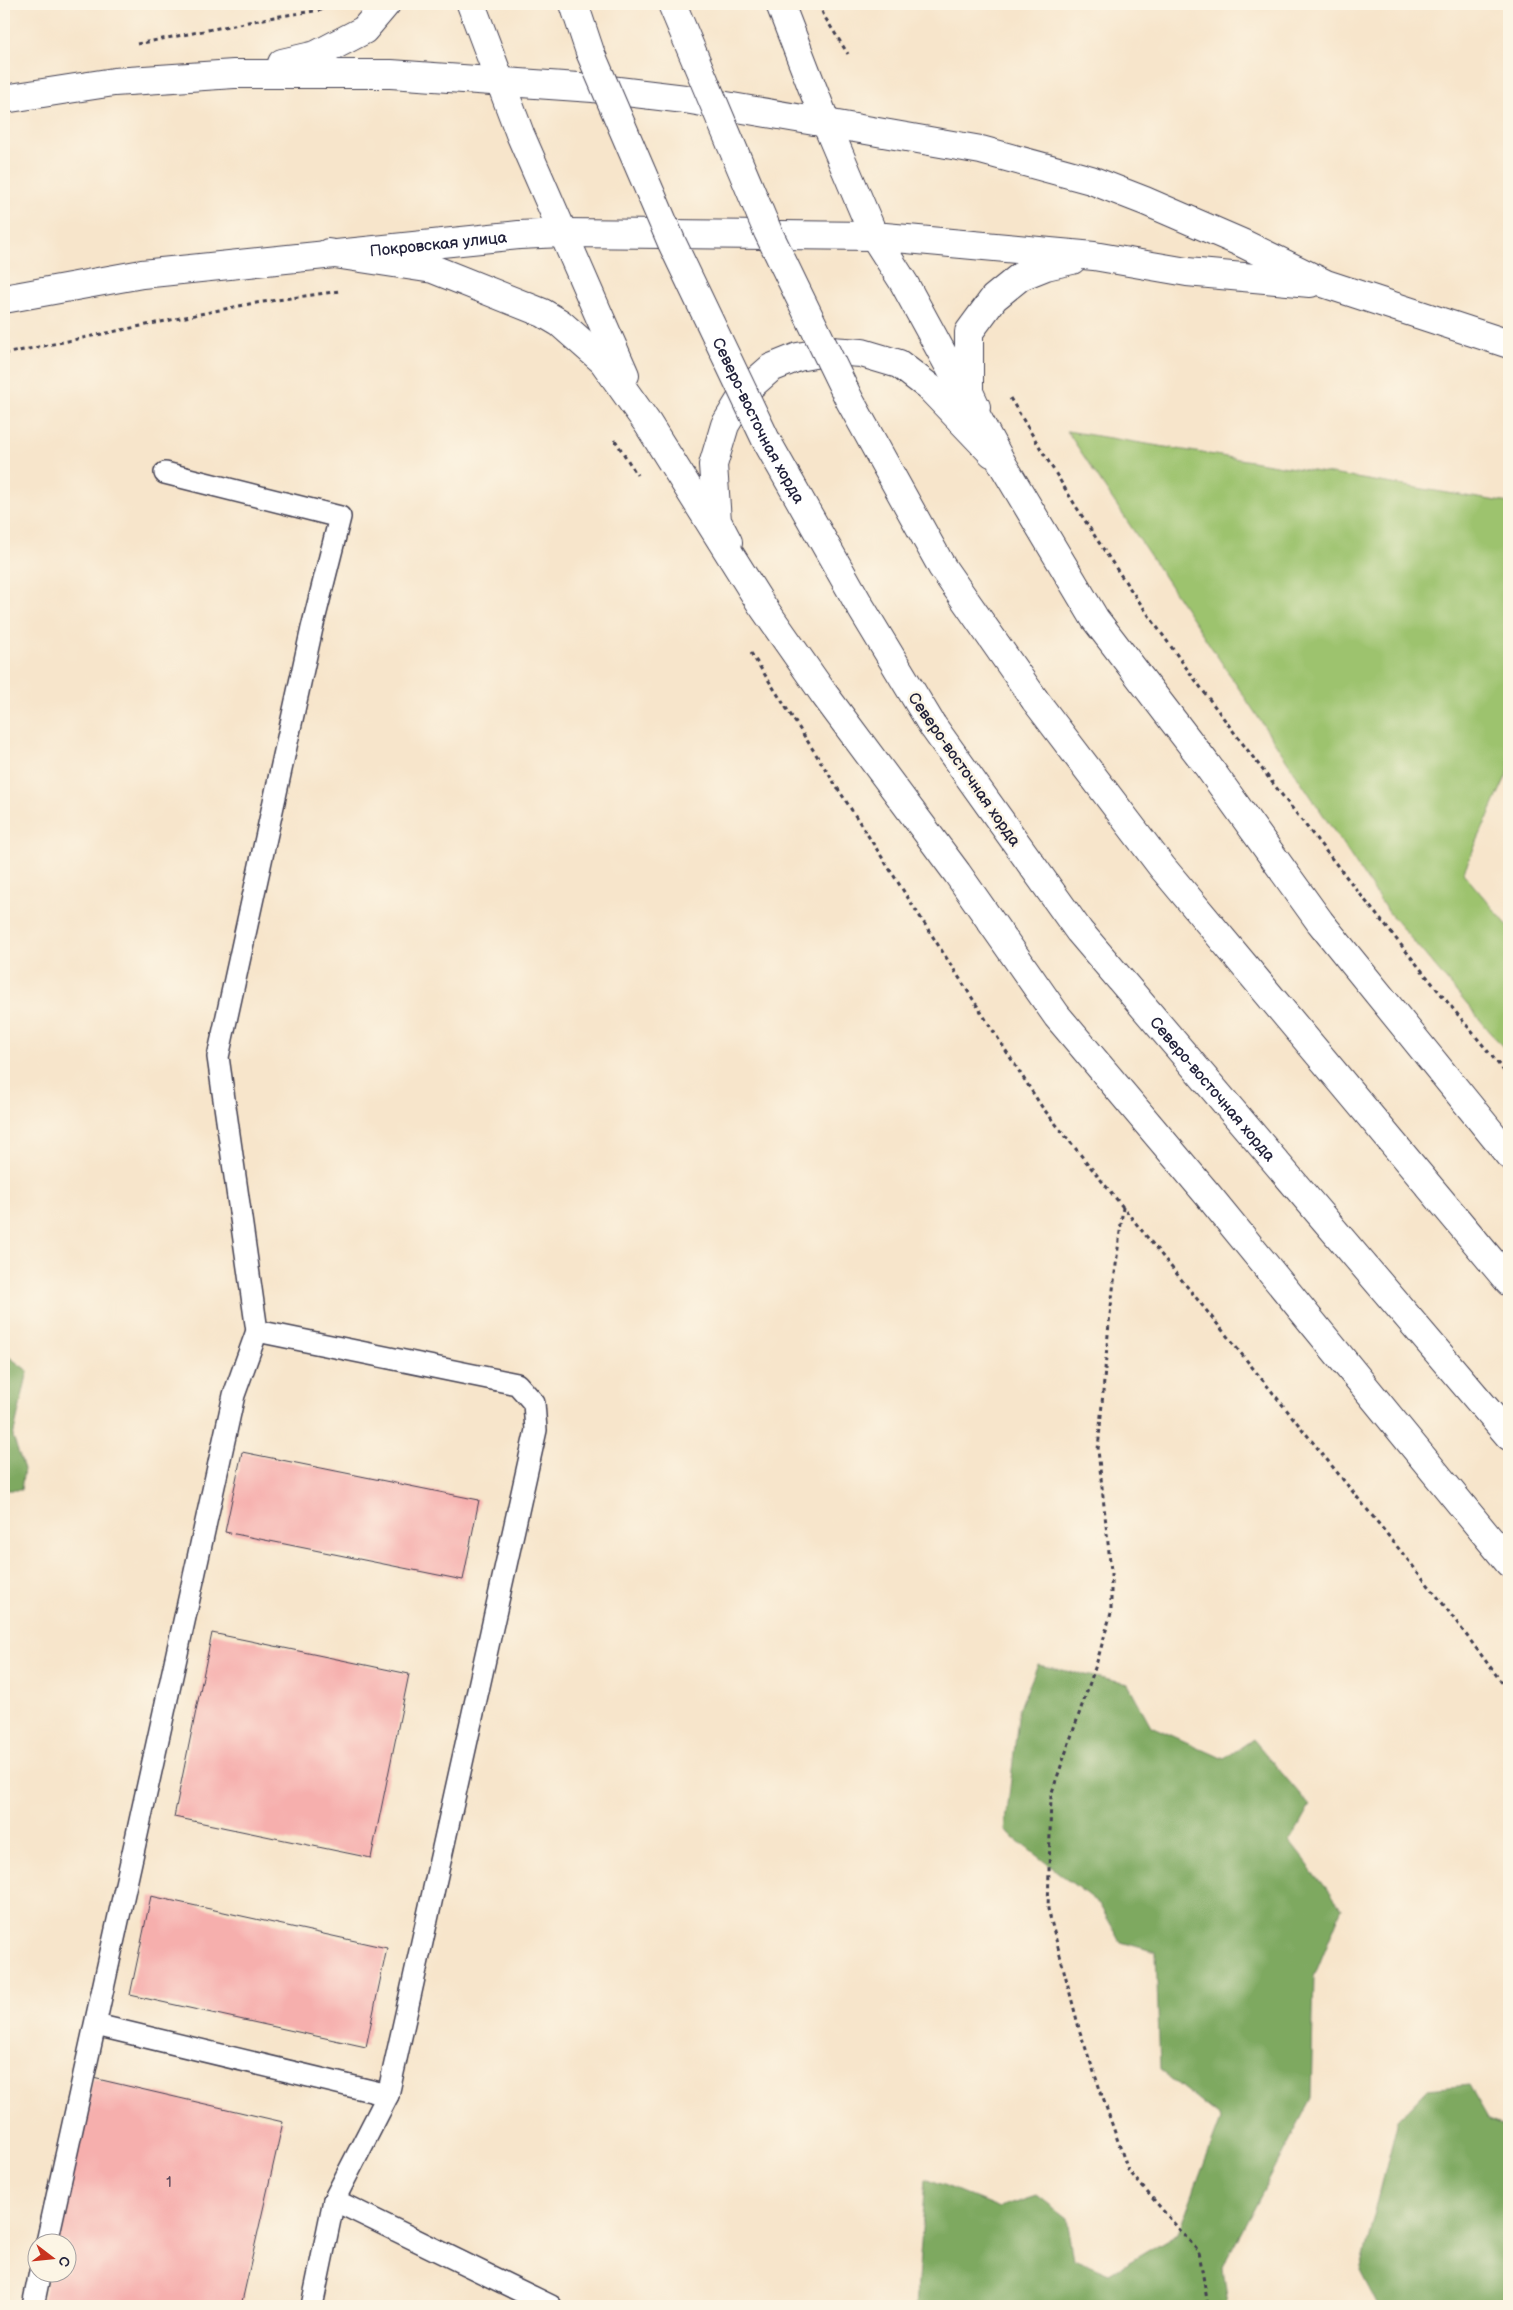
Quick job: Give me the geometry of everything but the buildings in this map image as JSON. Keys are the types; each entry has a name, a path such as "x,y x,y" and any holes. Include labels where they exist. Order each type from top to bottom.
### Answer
{"main road":[{"path":"234,74 316,56 364,30 386,4"},
{"path":"471,4 520,134 562,233 648,424"},
{"name":"Северо-восточная хорда","path":"574,4 590,52 672,244 766,440 860,606 932,725 1079,930 1509,1436"},
{"path":"672,4 768,232 850,401 942,567 1035,700 1162,867 1509,1282"},
{"path":"780,4 826,123 874,236 904,283 1003,465 1095,619 1207,765 1320,922 1509,1155"},
{"path":"4,99 114,82 234,74 391,74 500,80 685,99 981,150 1091,180 1242,243 1326,284 1499,341"},
{"name":"Покровская улица","path":"4,299 142,274 328,253 519,235 562,233 874,236 1094,256 1187,272 1326,284"},
{"path":"328,253 433,269 543,313 560,323 603,362 648,424 762,604 824,694 956,873 1056,1016 1208,1195 1509,1563"},
{"path":"1003,465 969,392 970,332 994,298 1021,276 1046,266 1094,256"},
{"path":"762,604 717,521 713,465 725,425 747,389 771,368 798,357 830,351 862,353 899,364 929,387 1003,465"}],"lane":[{"path":"49,2232 234,1395 257,1331 218,1056 312,628 340,516 165,473"},
{"path":"257,1331 517,1384 534,1403 536,1430 388,2095 334,2200 312,2306"},
{"path":"96,2025 388,2095"},
{"path":"334,2200 546,2306"},
{"path":"33,2306 38,2282"}],"path":[{"path":"135,45 274,17 321,10 332,4"},
{"path":"819,4 824,16 848,54"},
{"path":"4,354 249,304 348,290"},
{"path":"1005,390 1114,564 1173,649 1339,871 1509,1078"},
{"path":"612,434 638,476"},
{"path":"746,644 1042,1107 1437,1596 1509,1692"},
{"path":"1123,1207 1109,1323 1098,1450 1111,1571 1111,1613 1096,1665 1051,1795 1048,1909 1080,2032 1128,2170 1200,2252 1208,2306"}],"green space":[{"path":"1067,431 1509,503 1509,770 1463,873 1509,927 1509,1054 1386,909"},
{"path":"4,1353 28,1371 13,1437 24,1469 21,1490 4,1490"},
{"path":"1038,1665 1128,1684 1151,1726 1224,1759 1253,1739 1310,1806 1290,1842 1342,1908 1314,1977 1311,2099 1223,2267 1228,2306 916,2306 926,2178 1000,2208 1037,2196 1067,2219 1074,2259 1109,2274 1178,2233 1221,2119 1160,2070 1156,1952 1121,1942 1099,1904 1005,1831 1019,1709"},
{"path":"1469,2085 1489,2120 1509,2128 1509,2306 1378,2306 1360,2271 1398,2120 1428,2089"}]}
